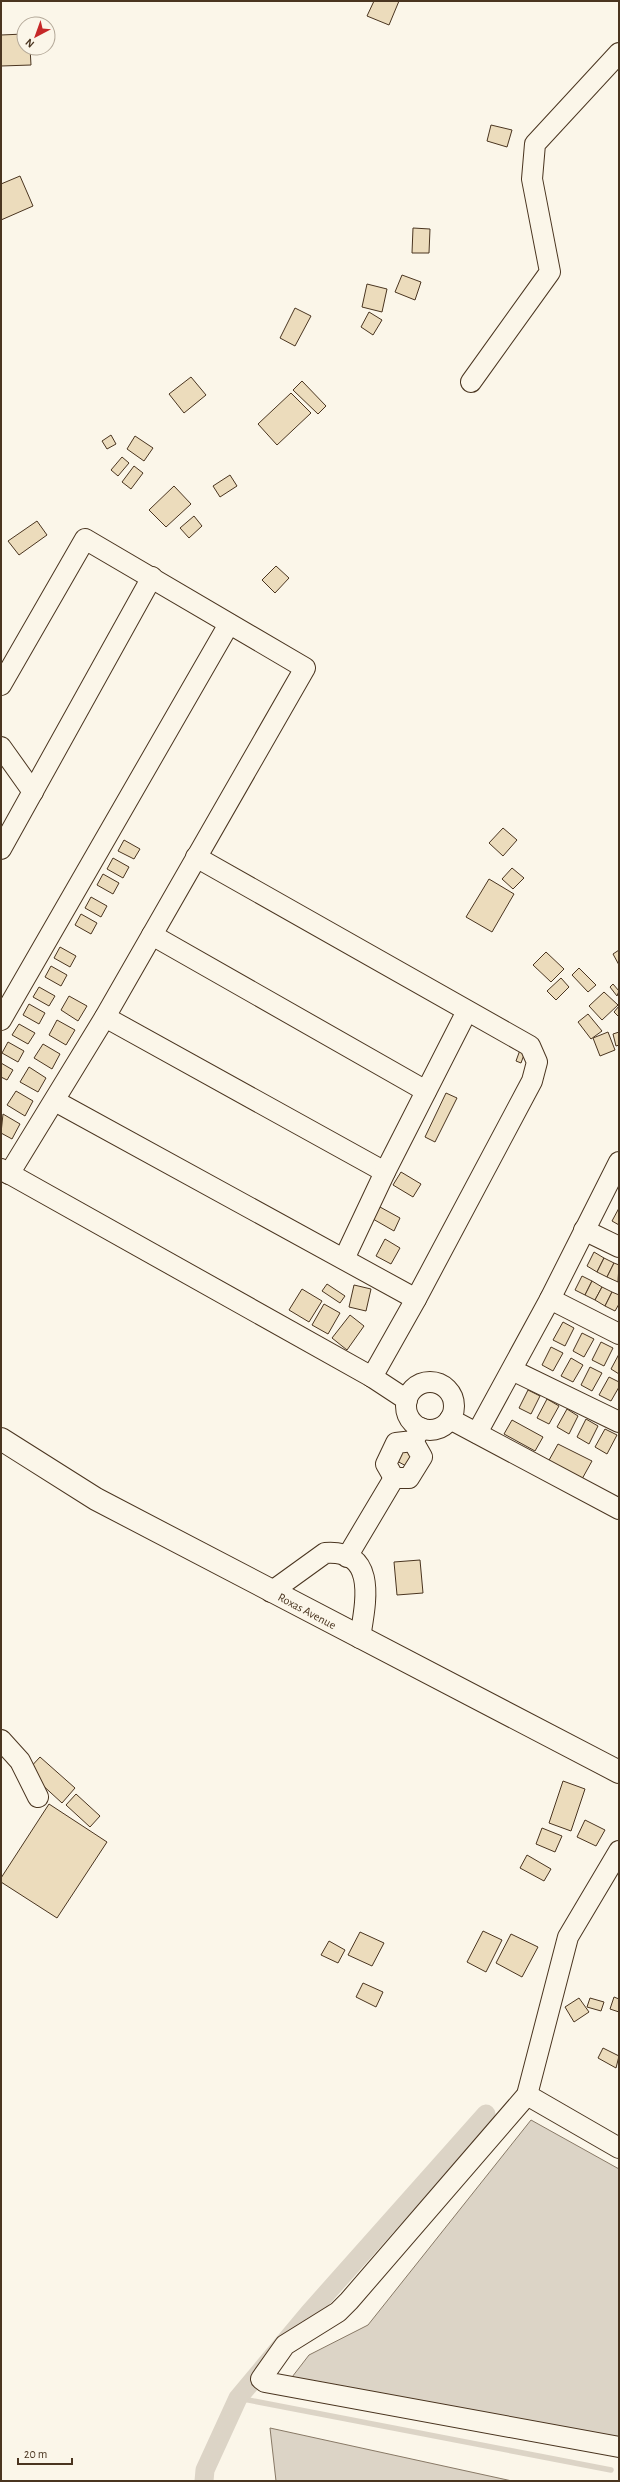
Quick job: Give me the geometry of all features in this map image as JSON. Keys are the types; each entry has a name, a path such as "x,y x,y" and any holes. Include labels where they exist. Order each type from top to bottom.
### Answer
{"main road":[{"name":"Roxas Avenue","path":"1,1440 96,1499 271,1592 619,1772"}],"street":[{"path":"472,382 550,272 532,179 536,144 619,53"},
{"path":"1,686 84,539 152,577 305,668 105,1017 55,1101 5,1172 372,1376 407,1400"},
{"path":"1,849 152,577"},
{"path":"1,1020 229,624"},
{"path":"1,747 33,792"},
{"path":"196,857 530,1046 537,1062 532,1081 416,1299 372,1376"},
{"path":"152,935 426,1091"},
{"path":"344,1259 385,1172 467,1011"},
{"path":"105,1017 385,1172"},
{"path":"55,1101 416,1299"},
{"path":"477,1433 550,1299 619,1162"},
{"path":"584,1230 619,1247"},
{"path":"550,1299 619,1334"},
{"path":"512,1370 619,1422"},
{"path":"347,1557 394,1478 409,1478 422,1457 417,1434 409,1417 407,1400 410,1392 424,1383 440,1384 449,1392 454,1404 450,1419 437,1429 417,1434"},
{"path":"450,1419 619,1509"},
{"path":"271,1592 324,1553 347,1557 357,1564 364,1575 367,1593 360,1638"},
{"path":"1,1740 20,1761 38,1797"},
{"path":"619,1851 568,1937 527,2095 349,2301 338,2312 285,2345 261,2378 265,2382 619,2448"},
{"path":"527,2095 619,2148"}],"shaded area":[{"path":"531,2120 619,2169 619,2444 289,2381 309,2355 368,2325"},
{"path":"270,2428 512,2481 276,2481"}],"building":[{"path":"374,1 399,1 389,25 367,16"},
{"path":"16,34 16,56 30,56 31,65 1,66 1,35"},
{"path":"491,125 512,130 507,147 487,141"},
{"path":"20,176 33,206 1,220 1,184"},
{"path":"413,228 430,229 429,253 412,253"},
{"path":"402,275 421,282 415,300 395,292"},
{"path":"367,284 387,289 382,312 362,307"},
{"path":"295,308 311,316 295,346 280,338"},
{"path":"369,312 382,320 373,335 361,327"},
{"path":"191,377 206,395 184,413 169,394"},
{"path":"302,381 326,406 318,414 293,390"},
{"path":"291,393 311,413 277,445 258,424"},
{"path":"111,435 116,444 107,449 102,441"},
{"path":"135,436 153,448 144,461 127,449"},
{"path":"122,457 129,463 118,476 111,470"},
{"path":"134,466 143,473 131,489 122,482"},
{"path":"230,475 237,486 220,497 213,486"},
{"path":"174,486 191,504 166,527 149,510"},
{"path":"194,516 202,526 189,538 180,528"},
{"path":"37,521 47,535 19,555 8,541"},
{"path":"276,566 289,578 275,593 262,580"},
{"path":"503,828 517,840 503,856 489,843"},
{"path":"124,840 140,849 134,859 118,851"},
{"path":"113,858 129,867 123,878 107,869"},
{"path":"512,868 524,878 513,889 502,879"},
{"path":"103,874 119,883 113,894 97,885"},
{"path":"489,879 514,894 492,932 466,917"},
{"path":"91,897 107,906 101,917 85,908"},
{"path":"81,914 97,923 91,934 75,925"},
{"path":"60,947 76,956 70,967 54,958"},
{"path":"619,950 619,965 613,954"},
{"path":"546,952 564,969 551,982 533,965"},
{"path":"51,966 67,975 61,986 45,977"},
{"path":"579,968 596,985 588,992 572,975"},
{"path":"561,978 569,987 556,1000 547,991"},
{"path":"613,984 619,991 617,996 610,987"},
{"path":"39,987 55,996 49,1006 33,997"},
{"path":"604,992 618,1005 602,1020 589,1006"},
{"path":"69,996 87,1006 78,1021 61,1010"},
{"path":"29,1004 45,1013 39,1024 23,1015"},
{"path":"619,1006 619,1017 614,1012"},
{"path":"588,1014 602,1031 591,1039 578,1022"},
{"path":"57,1020 75,1030 66,1045 49,1035"},
{"path":"19,1024 35,1033 28,1044 12,1035"},
{"path":"608,1032 615,1050 600,1056 593,1038"},
{"path":"619,1032 619,1045 616,1046 613,1034"},
{"path":"8,1042 24,1051 18,1062 2,1053"},
{"path":"43,1044 60,1054 52,1069 34,1058"},
{"path":"520,1050 525,1052 521,1063 516,1061"},
{"path":"1,1063 13,1070 7,1080 1,1077"},
{"path":"29,1067 46,1078 38,1092 20,1082"},
{"path":"16,1091 33,1101 25,1116 7,1105"},
{"path":"446,1093 457,1098 435,1142 425,1137"},
{"path":"3,1114 20,1124 12,1139 1,1133"},
{"path":"401,1172 421,1184 413,1197 393,1185"},
{"path":"380,1207 400,1218 394,1231 373,1219"},
{"path":"619,1208 619,1225 612,1221"},
{"path":"385,1239 400,1248 391,1264 376,1256"},
{"path":"594,1252 604,1258 597,1272 587,1266"},
{"path":"604,1258 614,1263 607,1277 597,1272"},
{"path":"614,1263 619,1265 618,1282 607,1277"},
{"path":"582,1276 592,1281 585,1295 575,1290"},
{"path":"592,1281 602,1287 595,1300 585,1295"},
{"path":"327,1284 345,1296 340,1303 322,1291"},
{"path":"354,1285 371,1289 366,1311 349,1307"},
{"path":"602,1287 612,1292 605,1306 595,1300"},
{"path":"302,1289 322,1301 309,1322 289,1310"},
{"path":"612,1292 619,1295 619,1304 615,1311 605,1306"},
{"path":"324,1304 340,1313 328,1334 312,1325"},
{"path":"350,1315 364,1326 347,1350 332,1338"},
{"path":"563,1322 574,1328 565,1346 553,1340"},
{"path":"582,1333 594,1339 584,1357 573,1351"},
{"path":"601,1342 613,1348 604,1366 592,1360"},
{"path":"551,1347 563,1353 553,1371 542,1365"},
{"path":"619,1354 619,1374 611,1369"},
{"path":"571,1358 583,1365 573,1382 561,1376"},
{"path":"590,1367 602,1373 592,1391 581,1385"},
{"path":"609,1377 619,1382 619,1387 611,1401 599,1395"},
{"path":"528,1390 540,1396 531,1414 519,1408"},
{"path":"547,1399 559,1406 549,1424 537,1418"},
{"path":"567,1409 578,1416 569,1434 557,1427"},
{"path":"586,1419 598,1426 589,1444 577,1437"},
{"path":"512,1420 543,1437 535,1451 504,1434"},
{"path":"605,1429 617,1435 607,1454 595,1447"},
{"path":"558,1444 592,1461 582,1479 548,1462"},
{"path":"399,1446 416,1456 410,1468 393,1459"},
{"path":"420,1560 423,1593 397,1595 394,1562"},
{"path":"40,1757 75,1788 62,1803 27,1771"},
{"path":"563,1781 585,1789 571,1831 549,1823"},
{"path":"76,1794 100,1816 90,1827 66,1805"},
{"path":"49,1804 107,1842 57,1918 1,1882 1,1878"},
{"path":"585,1820 605,1830 596,1846 577,1837"},
{"path":"542,1828 562,1836 555,1852 536,1844"},
{"path":"527,1855 551,1869 544,1881 520,1868"},
{"path":"483,1931 502,1940 486,1972 467,1962"},
{"path":"360,1932 384,1943 372,1966 348,1955"},
{"path":"511,1934 538,1947 522,1977 496,1963"},
{"path":"329,1941 345,1950 338,1963 321,1955"},
{"path":"363,1983 383,1992 376,2007 356,1997"},
{"path":"614,1997 619,1999 619,2012 610,2009"},
{"path":"579,1998 589,2012 574,2022 565,2007"},
{"path":"590,1998 604,2002 601,2011 587,2007"},
{"path":"603,2048 619,2056 616,2068 598,2058"}],"waterway":[{"path":"204,2481 205,2470 238,2398 309,2313 486,2114"},
{"path":"238,2398 611,2470"}]}
